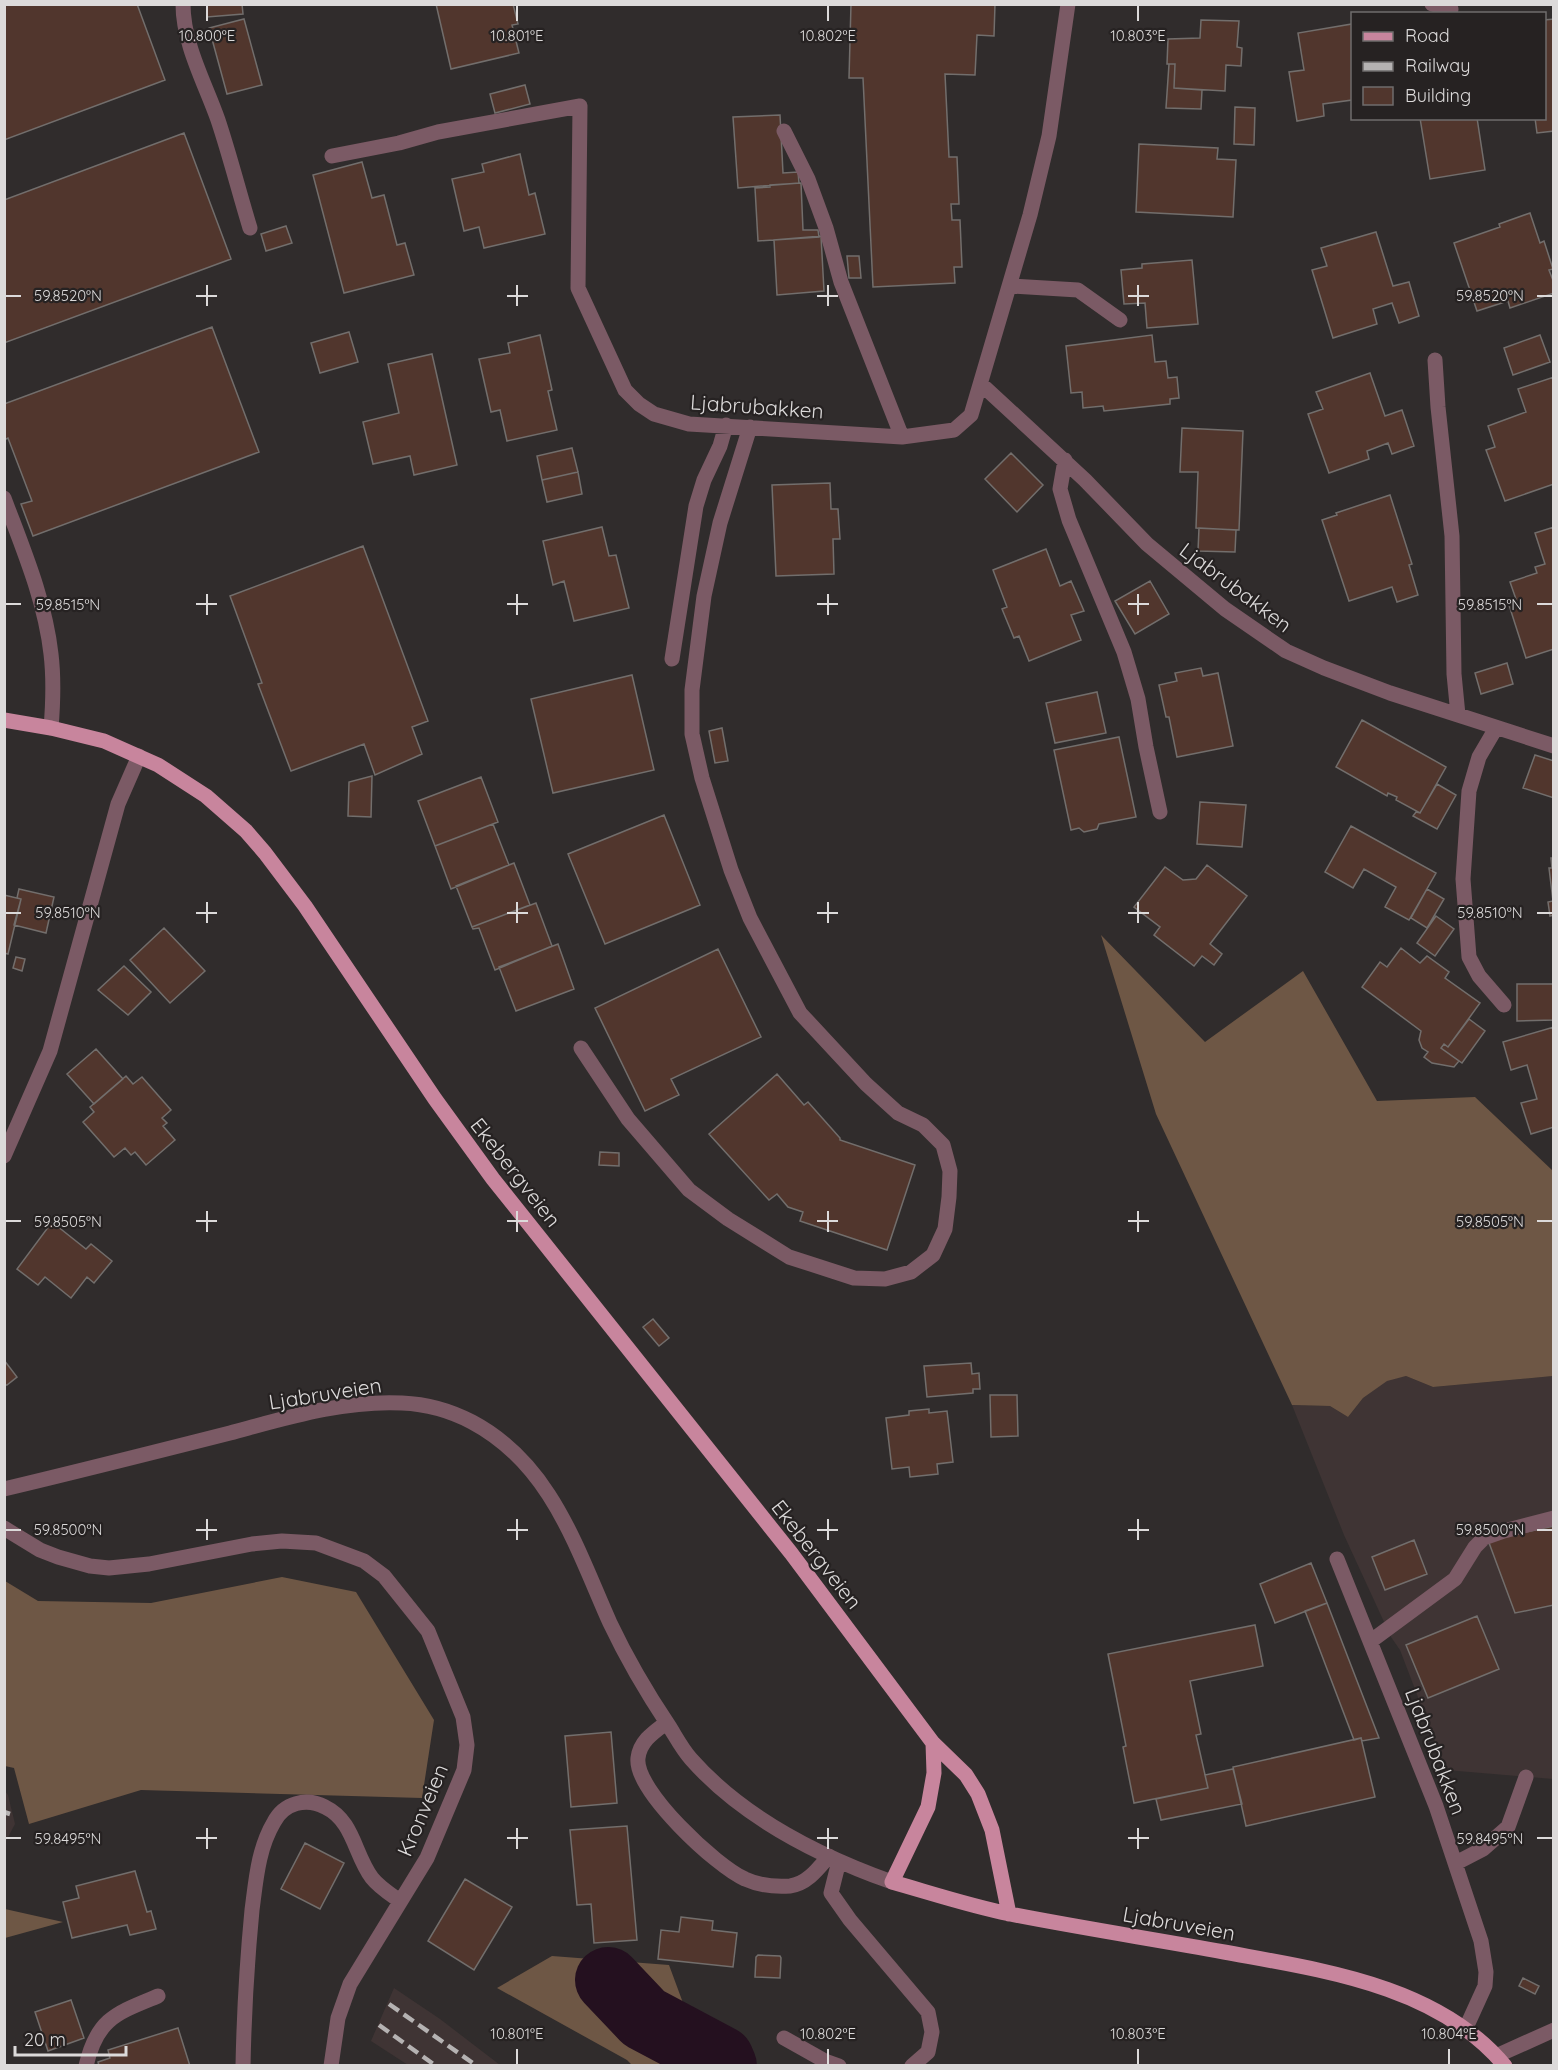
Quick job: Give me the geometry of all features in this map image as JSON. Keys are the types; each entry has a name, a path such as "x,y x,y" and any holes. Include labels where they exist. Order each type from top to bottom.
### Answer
{"main road":[{"name":"Ekebergveien","path":"4,720 51,728 104,741 158,765 206,796 246,831 265,853 305,906 435,1099 486,1170 791,1553 933,1743 966,1775 978,1794 992,1830 1009,1914"},
{"path":"892,1881 928,1808 934,1773 933,1743"},
{"name":"Ljabruveien","path":"892,1881 1009,1914 1278,1962 1351,1979 1413,1999 1435,2010 1465,2030 1501,2060"}],"street":[{"path":"183,4 183,19 191,46 218,121 250,228"},
{"name":"Ljabrubakken","path":"332,156 399,143 438,132 580,106 578,288 625,390 639,404 654,414 689,424 902,437 954,430 971,415 1030,215 1049,136 1068,4"},
{"path":"1432,4 1451,9"},
{"path":"784,131 808,179 826,228 841,282 902,437"},
{"path":"1010,286 1078,290 1120,320"},
{"path":"1435,360 1452,536 1454,674 1458,715"},
{"name":"Ljabrubakken","path":"981,384 1065,460 1146,544 1225,609 1286,651 1390,693 1554,746"},
{"path":"672,659 696,506 726,425"},
{"path":"581,1048 628,1119 689,1190 728,1220 789,1257 854,1278 885,1279 911,1272 933,1255 945,1229 949,1197 950,1171 943,1145 923,1125 898,1113 866,1084 800,1013 750,918 731,870 694,745 692,690 704,596 720,523 750,427"},
{"path":"1065,460 1060,489 1069,520 1124,652 1138,699 1160,812"},
{"path":"4,498 24,550 46,625 52,672 51,728"},
{"path":"1496,728 1479,757 1469,791 1463,879 1469,957 1479,976 1504,1005"},
{"path":"4,1156 50,1051 118,804 140,756"},
{"name":"Ljabruveien","path":"4,1488 282,1419 340,1407 404,1403 445,1410 501,1439 530,1466 544,1485 572,1537 624,1652 666,1723 690,1758 722,1790 761,1818 834,1859 892,1881"},
{"path":"1371,1641 1455,1579 1475,1547 1484,1538 1554,1518"},
{"name":"Kronveien","path":"4,1528 40,1550 74,1563 109,1568 149,1564 252,1544 282,1541 316,1543 364,1561 384,1576 429,1631 463,1717 467,1745 464,1770 427,1858 350,1984 338,2019 331,2066"},
{"name":"Ljabrubakken","path":"1337,1559 1436,1806 1480,1941 1486,1972 1485,1986 1465,2030"},
{"path":"666,1723 644,1743 638,1759 640,1771 663,1808 712,1857 743,1878 758,1883 791,1886 804,1881 834,1859"},
{"path":"1456,1863 1483,1849 1508,1827 1526,1777"},
{"path":"243,2066 248,1953 257,1870 264,1841 274,1820 285,1808 309,1802 332,1810 351,1834 372,1878 400,1901"},
{"path":"834,1859 831,1893 850,1920 928,2012 932,2032 928,2052 912,2066"},
{"path":"86,2066 101,2028 112,2016 158,1996"},
{"path":"1501,2060 1554,2030"},
{"path":"784,2038 825,2061 839,2066"}],"shaded area":[{"path":"1101,935 1205,1042 1303,971 1377,1101 1475,1097 1553,1171 1553,1376 1433,1387 1406,1376 1387,1381 1363,1398 1348,1417 1330,1406 1292,1405 1156,1114"},
{"path":"1406,1376 1433,1387 1553,1376 1553,1779 1446,1770 1400,1650 1391,1637 1344,1535 1292,1405 1330,1406 1348,1417 1363,1398 1387,1380"},
{"path":"282,1577 356,1592 434,1720 422,1798 141,1790 29,1824 14,1768 5,1766 5,1581 38,1601 151,1603"},
{"path":"5,1791 15,1824 5,1843"},
{"path":"5,1909 63,1922 5,1938"},
{"path":"552,1956 669,1965 706,2065 632,2065 627,2060 497,1988"},
{"path":"394,1988 440,2019 500,2065 408,2065 371,2041"}],"building":[{"path":"4,4 137,4 165,80 4,140"},
{"path":"207,4 242,4 243,14 207,17"},
{"path":"436,4 513,4 518,24 512,25 519,53 451,69"},
{"path":"851,4 995,4 994,36 977,35 975,75 945,74 949,157 957,157 959,204 951,204 952,220 960,220 962,267 954,267 955,283 873,287 863,78 849,78"},
{"path":"244,19 262,85 227,94 209,28"},
{"path":"1554,19 1554,131 1537,133 1535,120 1546,120 1546,20"},
{"path":"1201,20 1239,21 1237,47 1242,48 1241,66 1226,65 1225,91 1174,88 1175,64 1167,64 1168,39 1200,38"},
{"path":"1351,24 1351,100 1323,104 1324,116 1297,121 1289,72 1304,70 1298,33"},
{"path":"1169,64 1175,64 1174,88 1202,90 1201,109 1166,108"},
{"path":"525,85 530,104 495,113 490,94"},
{"path":"1235,107 1255,108 1254,145 1234,144"},
{"path":"780,115 783,173 798,172 799,183 738,188 733,117"},
{"path":"1420,120 1477,120 1485,170 1430,179"},
{"path":"184,133 231,259 4,343 4,200"},
{"path":"1139,144 1218,148 1217,159 1236,160 1233,217 1136,212"},
{"path":"520,154 529,195 535,193 545,234 484,248 479,227 464,231 452,179 484,172 482,164"},
{"path":"362,162 372,198 384,195 397,245 405,243 414,275 344,293 313,175"},
{"path":"801,183 803,230 818,230 819,237 758,241 755,188"},
{"path":"1530,213 1540,243 1544,241 1553,269 1549,270 1554,283 1554,293 1510,308 1508,301 1477,311 1454,243 1500,227 1499,224"},
{"path":"286,226 292,243 266,251 261,234"},
{"path":"1376,232 1393,286 1409,282 1419,316 1399,323 1392,303 1373,309 1377,324 1333,338 1312,270 1327,266 1321,248"},
{"path":"821,236 824,291 777,295 774,240"},
{"path":"847,256 859,256 861,278 849,278"},
{"path":"1192,260 1198,324 1147,328 1145,303 1124,304 1121,270 1142,268 1142,264"},
{"path":"212,327 259,452 33,536 21,504 32,501 8,438 4,440 4,404"},
{"path":"349,332 358,362 320,373 311,343"},
{"path":"540,335 552,390 548,391 557,430 507,441 500,410 491,412 479,359 510,353 508,343"},
{"path":"1152,335 1155,362 1166,361 1168,378 1177,377 1179,398 1170,399 1170,404 1104,411 1103,406 1083,408 1082,392 1071,393 1066,346"},
{"path":"1540,335 1550,362 1513,375 1504,348"},
{"path":"432,354 457,465 414,475 410,456 373,464 363,422 399,413 388,364"},
{"path":"1370,373 1385,416 1402,410 1414,446 1392,454 1388,443 1367,451 1369,459 1329,473 1308,414 1323,409 1316,392"},
{"path":"1554,377 1554,484 1505,501 1486,450 1495,447 1488,426 1526,412 1518,389"},
{"path":"1182,428 1243,431 1239,530 1196,528 1198,472 1180,472"},
{"path":"572,448 578,472 542,480 537,456"},
{"path":"1011,453 1043,485 1017,512 985,479"},
{"path":"578,472 582,494 547,502 542,480"},
{"path":"830,483 831,509 838,509 840,539 833,539 834,574 776,576 772,485"},
{"path":"1390,495 1412,564 1409,565 1418,595 1397,602 1392,587 1349,601 1322,520"},
{"path":"602,527 609,556 616,555 629,608 574,621 564,581 553,585 543,541"},
{"path":"1554,527 1554,649 1526,658 1509,605 1517,602 1510,582 1537,573 1535,567 1545,564 1535,533"},
{"path":"1199,528 1236,530 1235,552 1198,551"},
{"path":"363,546 428,721 412,727 422,754 375,775 364,744 291,771 258,684 262,683 230,596"},
{"path":"1046,549 1060,586 1071,581 1084,611 1071,615 1081,640 1029,661 1019,636 1014,638 1002,609 1007,607 993,570"},
{"path":"1150,581 1169,614 1135,634 1115,601"},
{"path":"1507,663 1513,684 1481,694 1475,673"},
{"path":"1201,668 1203,676 1218,673 1233,746 1177,757 1169,717 1166,717 1159,685 1177,681 1175,673"},
{"path":"632,675 654,770 553,793 531,699"},
{"path":"1097,692 1106,733 1055,743 1046,703"},
{"path":"1362,720 1446,767 1420,813 1396,800 1397,797 1388,793 1387,796 1336,767"},
{"path":"722,728 728,761 715,763 709,731"},
{"path":"1119,737 1136,817 1099,824 1097,829 1084,832 1079,828 1071,830 1054,750"},
{"path":"1535,755 1554,761 1554,798 1523,788"},
{"path":"372,776 371,817 348,816 349,782"},
{"path":"481,777 498,822 435,846 418,801"},
{"path":"1437,784 1456,795 1437,829 1413,816 1416,812 1420,813"},
{"path":"1200,802 1246,805 1242,847 1197,844"},
{"path":"664,815 700,905 605,944 568,854"},
{"path":"493,824 509,865 451,889 435,846"},
{"path":"1351,826 1436,873 1409,920 1385,907 1396,887 1364,869 1353,888 1325,872"},
{"path":"1551,858 1554,858 1554,915 1550,916 1548,902 1553,901 1549,868 1552,868"},
{"path":"514,863 530,905 472,927 456,886"},
{"path":"1207,865 1247,896 1210,944 1222,954 1214,965 1202,956 1194,966 1154,935 1160,927 1134,907 1165,867 1183,880 1196,879"},
{"path":"19,889 54,897 46,933 14,925 21,899 17,898"},
{"path":"1427,889 1444,899 1427,928 1411,918"},
{"path":"4,895 21,899 8,954 4,953"},
{"path":"536,903 552,946 495,970 479,928 473,929 472,927"},
{"path":"1436,916 1454,929 1435,956 1417,943"},
{"path":"164,928 205,971 170,1003 130,960"},
{"path":"558,944 574,989 516,1011 499,967"},
{"path":"1401,948 1420,963 1427,956 1449,972 1445,978 1480,1003 1448,1047 1444,1044 1441,1048 1459,1061 1454,1067 1432,1063 1424,1057 1428,1052 1422,1048 1419,1040 1421,1031 1362,987 1380,962 1387,967"},
{"path":"718,949 761,1037 671,1079 679,1095 645,1111 595,1008"},
{"path":"16,957 25,959 22,971 13,968"},
{"path":"124,966 151,992 128,1015 98,990"},
{"path":"1517,984 1554,984 1554,1020 1517,1021"},
{"path":"1469,1019 1485,1031 1462,1063 1441,1048 1444,1044 1448,1047"},
{"path":"1554,1027 1554,1127 1531,1134 1521,1103 1537,1099 1527,1065 1511,1070 1503,1042"},
{"path":"96,1049 123,1079 94,1104 67,1074"},
{"path":"777,1074 804,1105 808,1102 840,1140 915,1165 887,1250 800,1221 803,1212 788,1207 777,1194 769,1200 709,1134"},
{"path":"126,1076 133,1084 142,1077 171,1110 162,1118 167,1123 163,1126 175,1140 146,1165 135,1152 131,1155 125,1148 114,1157 83,1122 94,1112 90,1107"},
{"path":"600,1152 619,1153 619,1166 599,1165"},
{"path":"52,1222 86,1249 91,1244 112,1261 94,1283 87,1277 71,1298 45,1277 38,1285 17,1269"},
{"path":"653,1319 669,1338 659,1346 643,1327"},
{"path":"4,1360 17,1377 7,1385 4,1385"},
{"path":"971,1363 972,1374 979,1373 980,1389 973,1389 973,1393 927,1397 924,1366"},
{"path":"990,1395 1017,1395 1018,1436 991,1437"},
{"path":"929,1409 929,1413 947,1411 953,1462 937,1464 938,1474 910,1477 909,1467 892,1469 886,1418 909,1415 909,1411"},
{"path":"1554,1526 1554,1605 1515,1613 1488,1540"},
{"path":"1414,1540 1427,1574 1385,1590 1372,1557"},
{"path":"1311,1563 1327,1603 1275,1623 1260,1584"},
{"path":"1327,1603 1379,1738 1354,1740 1305,1611"},
{"path":"1477,1616 1499,1669 1428,1698 1406,1645"},
{"path":"1255,1625 1263,1666 1190,1681 1201,1734 1196,1735 1208,1788 1134,1803 1123,1747 1126,1746 1108,1654"},
{"path":"611,1732 617,1803 571,1807 565,1736"},
{"path":"1361,1738 1375,1797 1246,1826 1233,1767"},
{"path":"1233,1769 1242,1804 1161,1820 1156,1799 1208,1788 1205,1775"},
{"path":"627,1826 637,1940 594,1943 591,1904 577,1905 570,1830"},
{"path":"305,1843 344,1863 320,1909 281,1889"},
{"path":"135,1871 147,1912 151,1911 156,1929 130,1935 127,1925 72,1938 63,1902 79,1898 76,1886"},
{"path":"465,1879 512,1907 474,1970 428,1941"},
{"path":"681,1917 713,1921 712,1930 737,1933 733,1967 658,1959 661,1930 679,1932"},
{"path":"758,1955 780,1956 780,1978 755,1977"},
{"path":"1523,1978 1539,1986 1535,1994 1519,1986"},
{"path":"71,2000 84,2038 48,2051 35,2012"},
{"path":"178,2028 190,2066 99,2066 98,2062 110,2058 108,2050"}],"waterway":[{"path":"608,1980 644,2018 721,2059 724,2066"}],"railway":[{"path":"4,1812 10,1814"},
{"path":"389,2004 477,2066"},
{"path":"379,2025 436,2066"}]}
